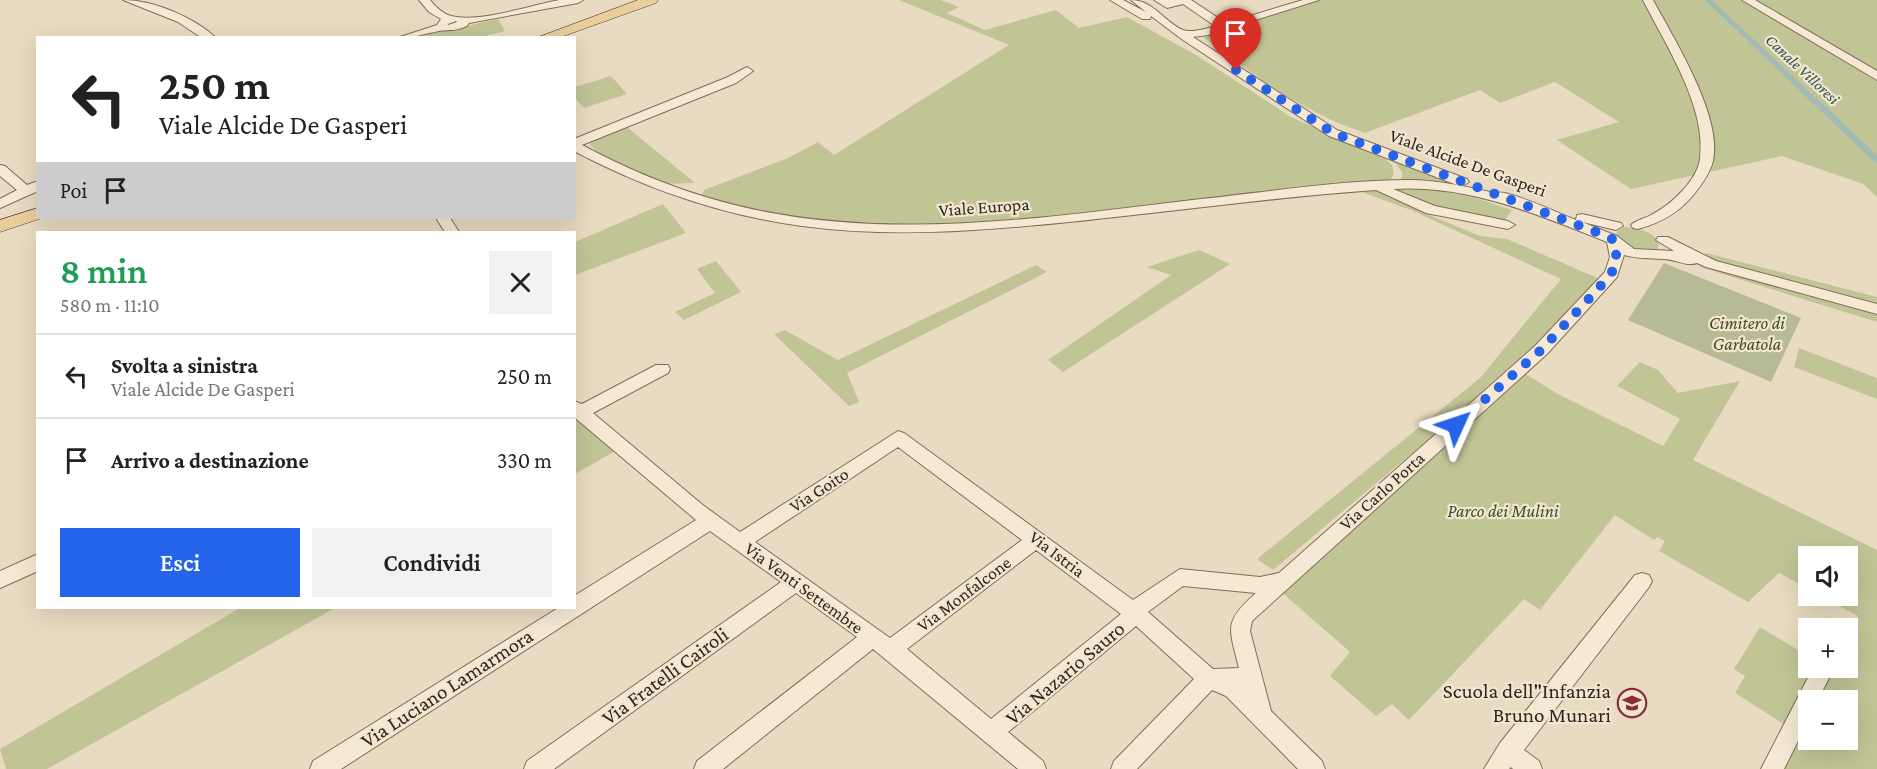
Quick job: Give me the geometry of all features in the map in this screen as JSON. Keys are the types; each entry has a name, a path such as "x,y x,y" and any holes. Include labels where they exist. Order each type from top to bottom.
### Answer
{"main road":[{"path":"549,36 651,0"},
{"path":"0,226 36,214"}],"street":[{"path":"128,0 182,20 208,36"},
{"path":"424,0 451,29 463,24 463,20 478,20 578,0"},
{"name":"Viale Alcide De Gasperi","path":"1115,0 1192,38"},
{"name":"Viale Alcide De Gasperi","path":"1136,0 1333,133 1511,200 1615,236"},
{"path":"1159,0 1167,5 1184,0 1224,27"},
{"path":"1192,38 1272,8 1314,0"},
{"path":"1615,236 1667,213 1688,193 1704,168 1707,158 1708,137 1699,105 1648,0"},
{"path":"1747,0 1877,76"},
{"path":"408,36 445,23"},
{"path":"576,144 732,80 747,71"},
{"name":"Viale Alcide De Gasperi","path":"1312,119 1359,140 1550,208 1615,236"},
{"path":"1360,144 1395,166 1396,177 1380,186 1383,190 1431,210 1508,225"},
{"name":"Viale Europa","path":"576,146 629,175 697,199 759,214 866,228 918,229 988,225 1409,184 1441,186 1511,200"},
{"path":"0,169 32,188"},
{"path":"0,204 32,188"},
{"path":"1615,236 1615,268 1661,243 1667,213"},
{"path":"1638,225 1661,243 1711,264 1877,309"},
{"path":"1615,236 1640,255"},
{"name":"Via Carlo Porta","path":"1314,769 1262,717 1240,631 1240,623 1251,607 1541,350 1585,305 1615,268"},
{"path":"578,410 662,369"},
{"name":"Via Venti Settembre","path":"578,410 711,521 882,644 993,732 1035,769"},
{"name":"Via Istria","path":"898,438 1037,538 1133,611 1209,679 1233,689 1262,717"},
{"name":"Via Goito","path":"740,542 898,438"},
{"name":"Via Luciano Lamarmora","path":"576,606 711,521"},
{"name":"Via Monfalcone","path":"705,769 1037,538"},
{"path":"0,580 36,563"},
{"name":"Via Nazario Sauro","path":"993,732 1132,617 1133,611 1180,577 1260,585 1281,581"},
{"path":"1495,769 1642,581"},
{"name":"Via Fratelli Cairoli","path":"535,769 795,583"},
{"name":"Via Luciano Lamarmora","path":"321,769 571,609"},
{"path":"1122,769 1209,679 1251,677"},
{"path":"1772,769 1819,678"},
{"path":"1508,751 1531,769"}],"green space":[{"path":"899,0 941,0 959,7 947,13 985,30 1056,10 1079,28 1127,17 1196,55 1291,117 1385,159 1392,165 1394,173 1391,179 1378,184 1414,190 1448,189 1512,210 1505,220 1422,212 1480,236 1507,239 1600,279 1523,360 1273,570 1257,559 1480,378 1561,279 1411,210 1348,187 950,225 829,221 757,212 701,197 704,190 788,158 818,142 834,155 1009,45"},
{"path":"1320,0 1877,0 1877,197 1863,184 1782,156 1631,189 1557,140 1619,122 1555,82 1500,103 1480,90 1365,133 1321,115 1280,92 1203,37"},
{"path":"498,19 505,31 485,36 422,36"},
{"path":"611,76 627,94 584,108 576,99 576,87"},
{"path":"627,127 695,183 660,184 603,159 590,144 593,140"},
{"path":"1393,160 1473,189 1398,182 1402,177 1402,172"},
{"path":"663,204 686,233 576,275 576,242"},
{"path":"1625,227 1648,232 1659,242 1658,249 1642,251 1617,239 1617,231"},
{"path":"1199,250 1230,264 1063,372 1048,360 1171,275 1147,267"},
{"path":"1706,253 1877,297 1877,322 1700,267"},
{"path":"716,261 741,292 684,320 675,312 715,293 697,269"},
{"name":"Cimitero di Garbatola","path":"1664,263 1801,318 1771,382 1628,320"},
{"path":"1036,265 1047,272 847,373 859,402 849,406 774,334 785,330 838,360"},
{"path":"1799,348 1877,378 1877,399 1794,367"},
{"name":"Parco dei Mulini","path":"1640,362 1658,370 1678,393 1740,381 1693,460 1877,550 1877,769 1773,769 1798,723 1798,750 1858,750 1858,690 1817,690 1823,678 1858,678 1858,616 1839,606 1858,606 1858,546 1798,546 1798,583 1779,573 1748,602 1659,551 1665,541 1657,537 1654,540 1615,515 1540,610 1524,599 1409,720 1392,704 1376,716 1330,676 1350,652 1278,589 1524,373 1558,394 1663,446 1680,419 1617,386"},
{"path":"576,413 619,449 576,473"},
{"path":"238,609 333,609 47,769 6,769 0,749"},
{"path":"1760,627 1798,650 1798,678 1810,678 1803,690 1798,690 1798,700 1785,725 1735,693 1745,676 1734,669"}],"waterway":[{"name":"Canale Villoresi","path":"1708,0 1877,160"}],"place":[{"name":"Scuola dell\"Infanzia Bruno Munari","path":"1632,703"}],"route":[{"path":"1236,70 1333,133 1397,159 1599,233 1617,244 1617,257 1612,274 1585,305 1541,350 1456,425"}]}
